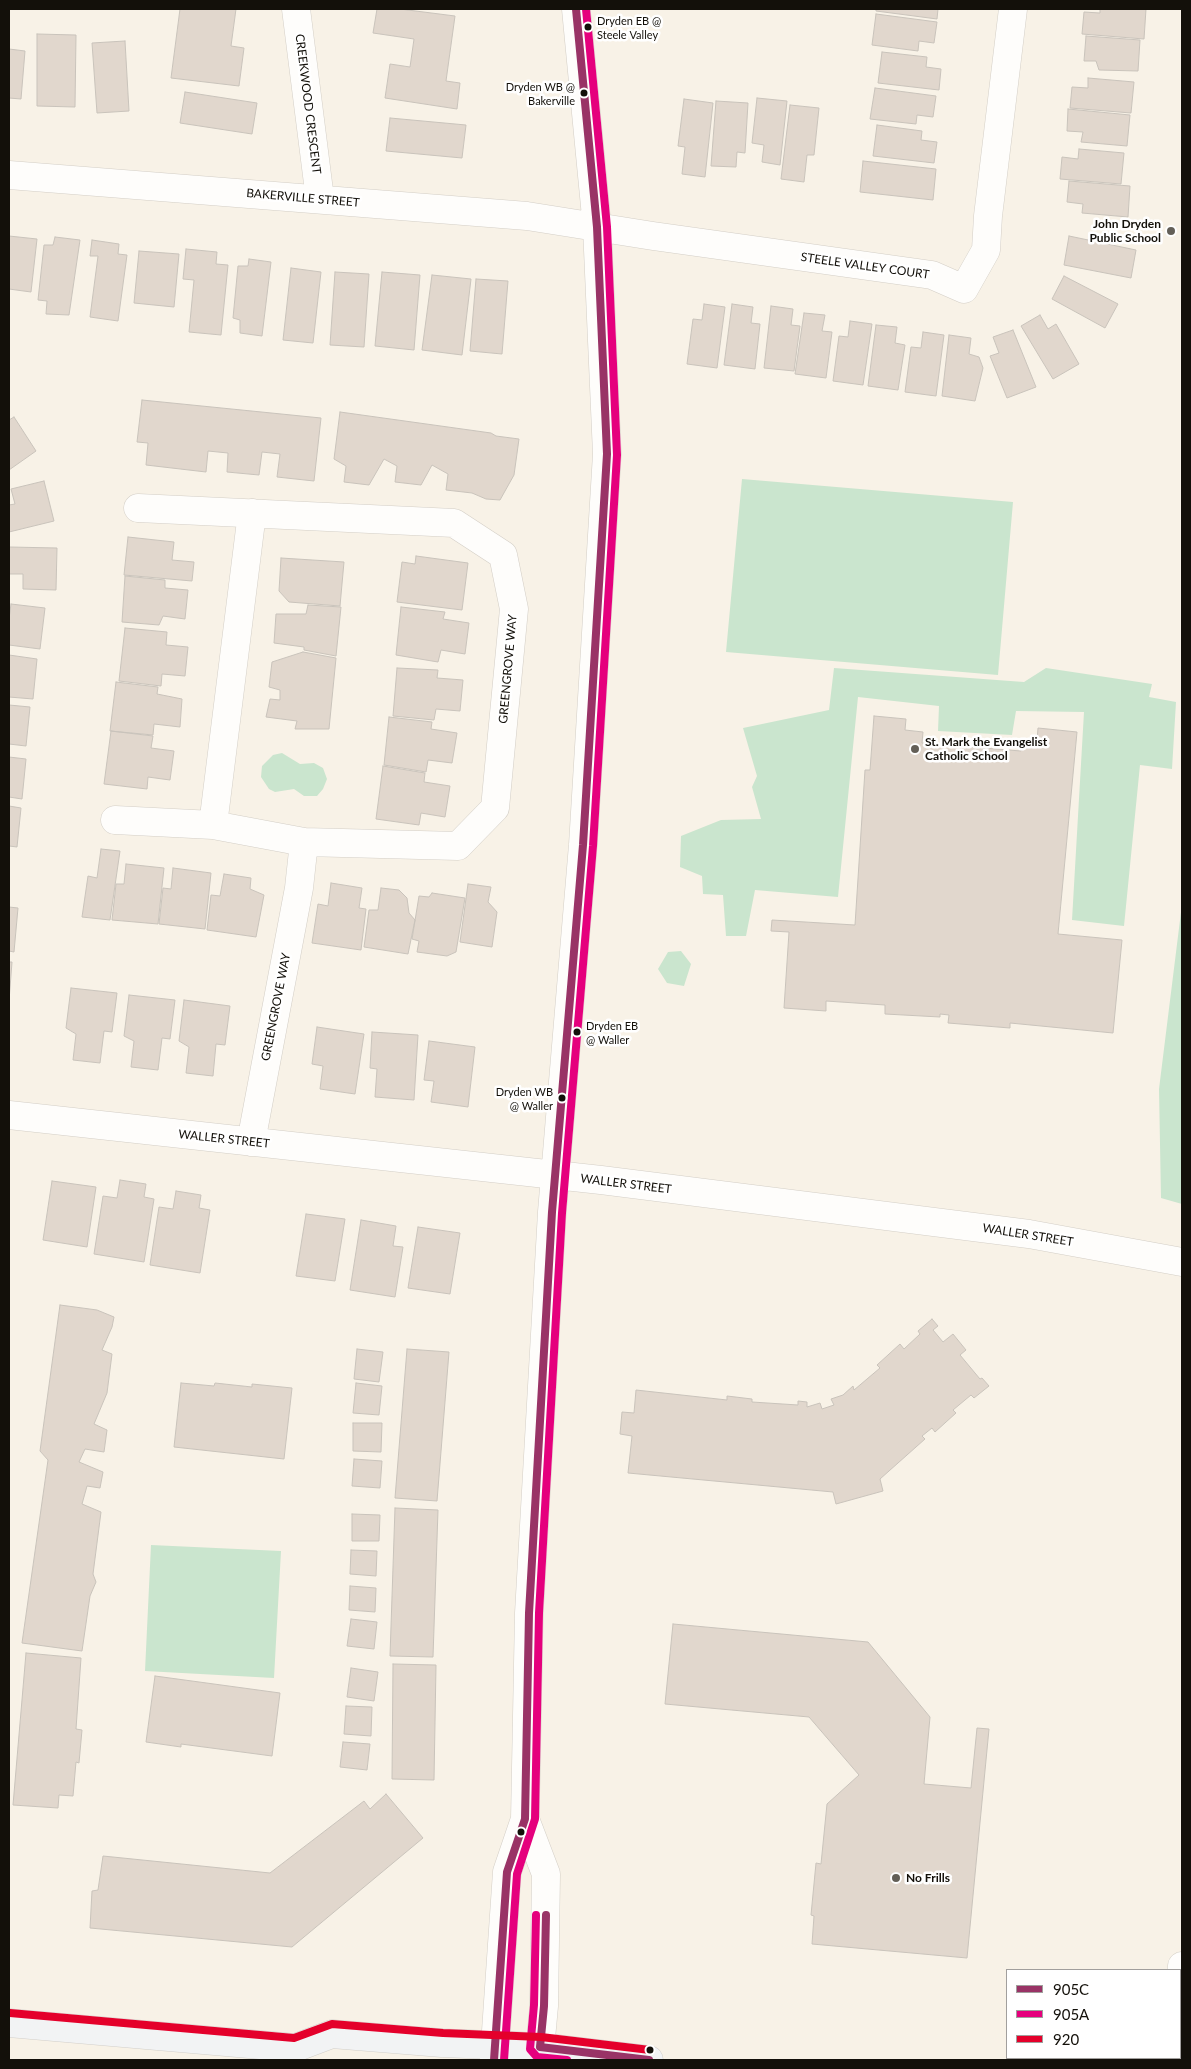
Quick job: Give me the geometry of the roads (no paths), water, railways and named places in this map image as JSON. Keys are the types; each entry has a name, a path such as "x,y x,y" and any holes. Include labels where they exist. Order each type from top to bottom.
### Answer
{"main road":[{"path":"9,2023 301,2054 332,2034 442,2043 495,2052 649,2060"}],"street":[{"name":"CREEKWOOD CRESCENT","path":"296,9 320,199"},
{"path":"495,2052 507,1872 525,1819 529,1613 555,1175 583,845 607,454 597,227 576,9"},
{"name":"STEELE VALLEY COURT","path":"597,227 932,274 964,289 986,250 1013,9"},
{"name":"BAKERVILLE STREET","path":"9,174 527,216 597,227"},
{"name":"GREENGROVE WAY","path":"115,820 213,826 304,842 458,846 495,808 514,609 504,555 454,523 138,508"},
{"path":"213,826 252,513"},
{"name":"GREENGROVE WAY","path":"251,1142 299,888 304,842"},
{"name":"WALLER STREET","path":"9,1115 555,1175 1029,1234 1182,1262"},
{"path":"525,1819 546,1874 546,1957 539,2054"},
{"path":"1181,1978 1182,1966"}],"place":[{"name":"Dryden EB @ Steele Valley","path":"588,27"},
{"name":"Dryden WB @ Bakerville","path":"584,93"},
{"name":"John Dryden Public School","path":"1171,231"},
{"name":"St. Mark the Evangelist Catholic School","path":"915,749"},
{"name":"Dryden EB @ Waller","path":"577,1032"},
{"name":"Dryden WB @ Waller","path":"562,1098"},
{"name":"No Frills","path":"896,1878"}]}
